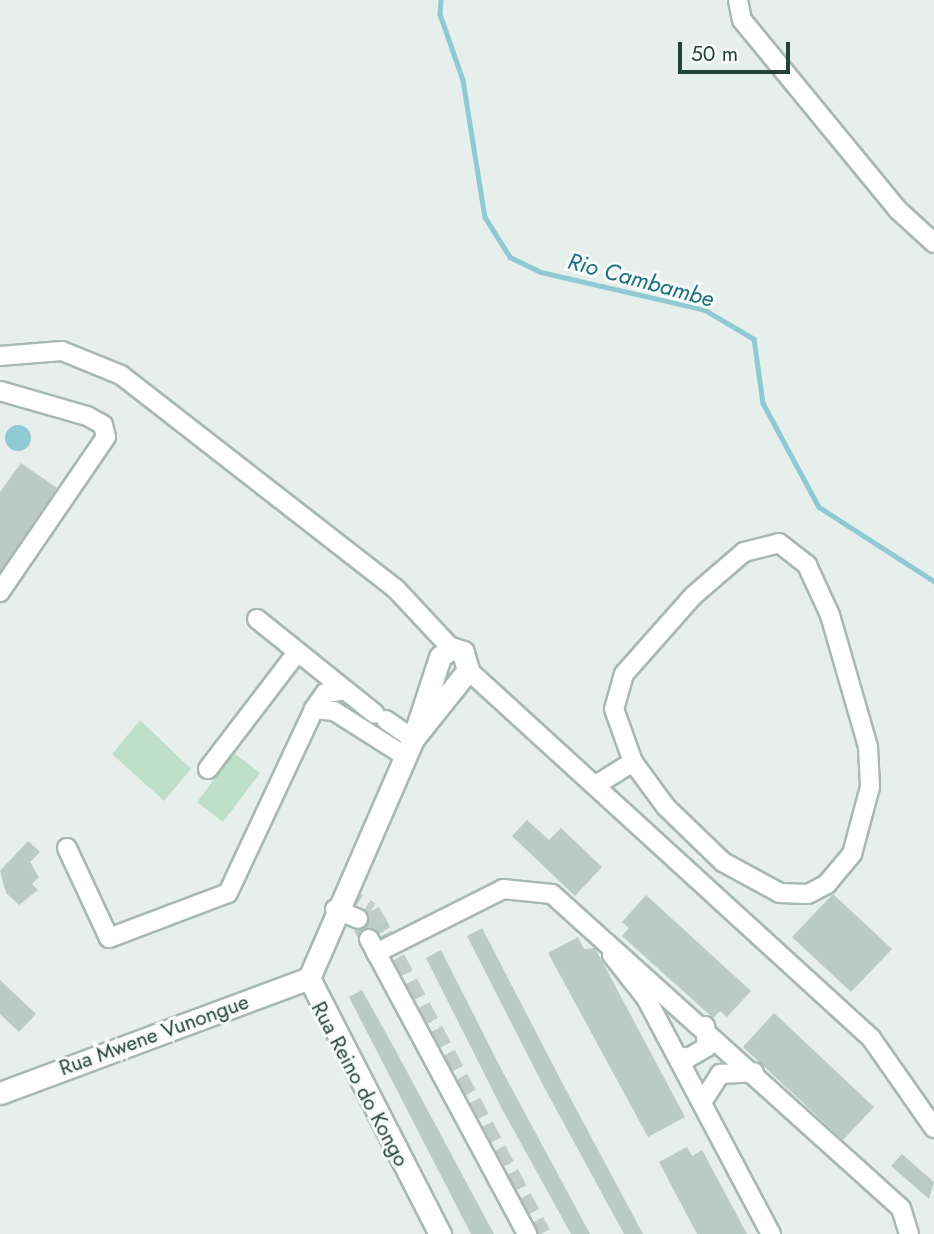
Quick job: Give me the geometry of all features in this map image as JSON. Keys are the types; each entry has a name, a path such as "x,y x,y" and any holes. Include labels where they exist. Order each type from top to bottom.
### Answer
{"street":[{"path":"738,0 742,20 898,210 934,243"},
{"path":"0,356 62,351 121,375 395,588 452,648 469,659 468,670 871,1038 934,1128"},
{"path":"0,391 88,416 103,425 106,437 0,593"},
{"path":"761,545 796,550 830,615 868,747 870,787 852,854 827,884 808,894 780,893 723,862 666,807 634,762 614,709 624,674 722,567 761,545"},
{"path":"257,619 342,691 377,715 409,747"},
{"name":"Rua Reino do Kongo","path":"440,1234 309,978 335,909 409,747 440,657 452,648"},
{"path":"208,769 296,654"},
{"name":"Rua Reino do Kongo","path":"409,747 468,670"},
{"path":"67,848 109,938 228,893 314,709 325,693 342,691"},
{"path":"314,709 334,711 361,730 409,747"},
{"path":"361,730 377,715"},
{"path":"596,785 634,762"},
{"path":"375,951 478,900 528,888 552,894 705,1026 901,1208 909,1234"},
{"path":"375,951 505,900 547,903 626,971 704,1099 771,1234"},
{"path":"335,909 358,919"},
{"path":"375,951 527,1234"},
{"name":"Rua Mwene Vunongue","path":"0,1093 309,978"},
{"path":"678,1056 688,1058 707,1047 705,1026"},
{"path":"704,1099 720,1074 754,1072"}],"green space":[{"path":"140,720 191,769 164,801 112,754"},
{"path":"234,753 260,773 223,822 197,802"}],"water":[{"path":"18,425 27,429 31,438 27,447 18,451 9,447 5,438 9,429"}],"building":[{"path":"21,463 57,488 0,572 0,492"},
{"path":"527,820 549,840 561,828 602,867 575,896 512,836"},
{"path":"28,841 40,852 30,862 39,877 32,884 38,890 19,905 6,893 0,871"},
{"path":"833,894 892,949 851,992 792,937"},
{"path":"646,895 751,991 727,1017 720,1011 713,1018 622,936 629,928 622,922"},
{"path":"384,915 390,927 379,934 364,929 358,938 354,931"},
{"path":"482,928 643,1234 624,1234 544,1087 467,936"},
{"path":"578,937 584,949 595,948 685,1117 648,1137 548,953"},
{"path":"441,950 590,1234 571,1234 502,1109 426,958"},
{"path":"0,980 36,1014 19,1032 0,1014"},
{"path":"362,990 494,1234 471,1234 349,997"},
{"path":"774,1013 874,1107 843,1140 743,1047"},
{"path":"687,1147 692,1156 702,1150 747,1234 697,1234 659,1162"},
{"path":"902,1154 934,1182 929,1199 891,1166"}],"waterway":[{"name":"Rio Cambambe","path":"441,0 440,14 463,80 485,217 510,257 541,272 705,310 754,339 763,403 819,507 934,581"}],"tunnel":[{"path":"343,893 371,911 542,1234"}]}
